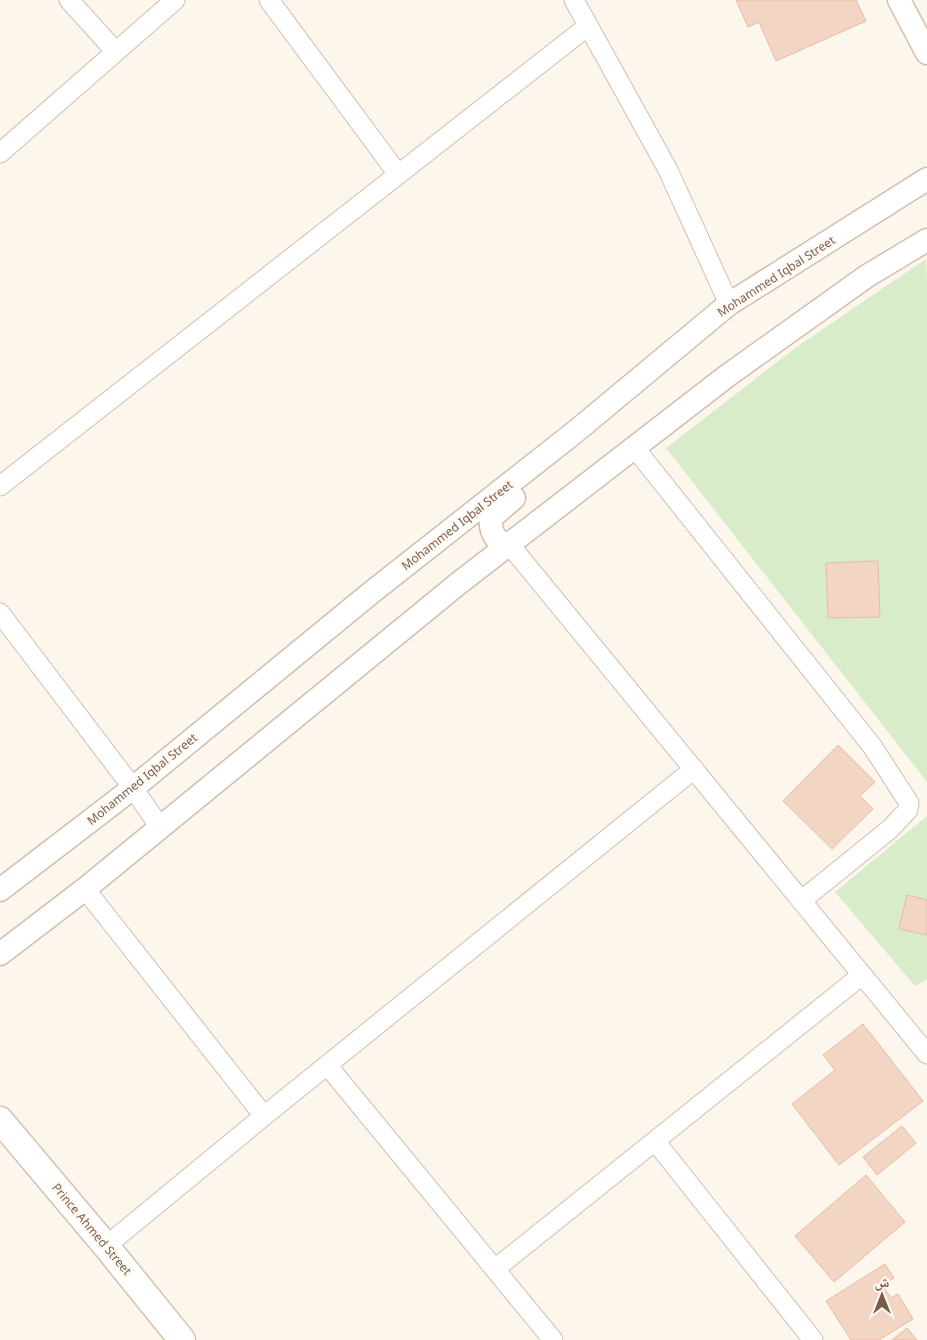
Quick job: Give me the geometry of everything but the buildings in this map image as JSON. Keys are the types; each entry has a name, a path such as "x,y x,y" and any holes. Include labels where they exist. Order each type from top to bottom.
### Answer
{"main road":[{"name":"Prince Ahmed Street","path":"0,1120 182,1340"}],"street":[{"path":"68,0 116,52"},
{"path":"0,153 176,0"},
{"path":"269,0 398,174"},
{"path":"574,0 668,170 729,304"},
{"path":"899,0 927,53"},
{"path":"0,486 588,26"},
{"name":"Mohammed Iqbal Street","path":"0,890 133,788 372,592 575,432 729,304 927,178"},
{"path":"0,954 85,889 459,583 634,447 727,376 859,281 927,240"},
{"path":"575,432 573,448 491,518 490,526 493,534 498,541 509,544 927,1054"},
{"path":"634,447 872,746 909,803 908,810 890,829 802,901"},
{"path":"0,613 133,788 160,827"},
{"path":"106,1246 327,1064 694,769"},
{"path":"85,889 264,1116"},
{"path":"495,1269 862,975"},
{"path":"327,1064 553,1340"},
{"path":"655,1141 813,1340"}],"green space":[{"path":"926,259 927,782 666,448 798,346"},
{"path":"927,816 927,979 915,986 835,892"}]}
